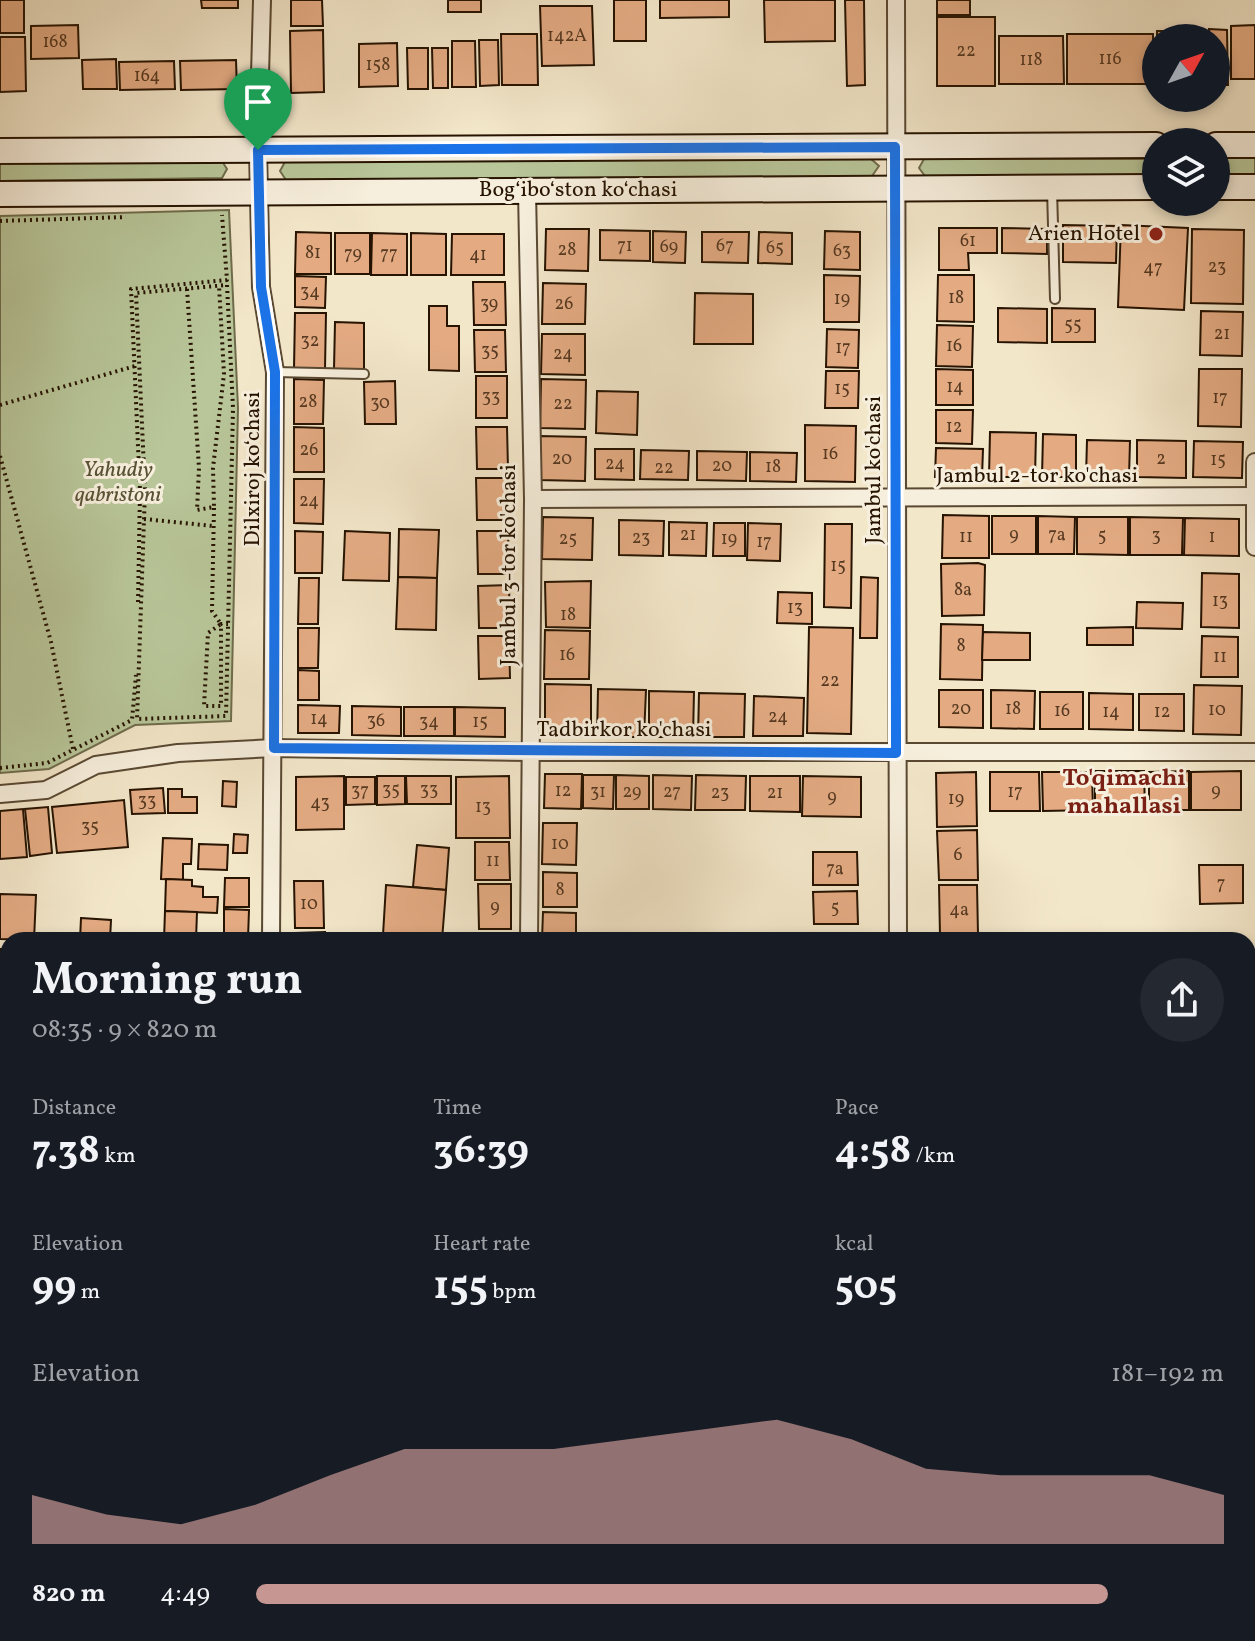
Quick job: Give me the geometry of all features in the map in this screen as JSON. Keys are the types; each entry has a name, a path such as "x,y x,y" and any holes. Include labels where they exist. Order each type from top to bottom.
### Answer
{"street":[{"name":"Dilxiroj ko‘chasi","path":"262,0 258,150 261,287 275,372 271,932"},
{"name":"Jambul ko'chasi","path":"896,0 898,932"},
{"name":"Bogʻiboʻston koʻchasi","path":"0,151 1142,145"},
{"path":"1230,145 1255,145"},
{"name":"Bogʻiboʻston koʻchasi","path":"0,194 1142,187"},
{"path":"1230,187 1255,187"},
{"name":"Jambul 3-tor ko'chasi","path":"527,191 533,499 529,932"},
{"path":"1255,462 1255,547"},
{"name":"Jambul 2-tor ko'chasi","path":"533,499 1254,496"},
{"name":"Tadbirkor ko'chasi","path":"0,794 46,790 96,765 178,753 274,748 530,752 1255,752"}],"lane":[{"path":"1052,188 1055,299"},
{"path":"275,372 364,374"}],"path":[{"path":"0,768 47,763 132,720 140,491 131,289 227,280 224,216 212,215"},
{"path":"0,221 138,217"},
{"path":"227,285 233,408 226,716 137,719 144,519 136,293 187,289 227,285"},
{"path":"219,286 224,374 213,468 212,611 221,624 221,706 204,706 208,633 221,624 228,624"},
{"path":"187,289 199,468 197,510 214,507"},
{"path":"0,405 135,366"},
{"path":"0,456 51,642 73,750"},
{"path":"144,519 214,526"}],"green space":[{"path":"220,158 227,169 222,178 0,181 0,160"},
{"path":"870,158 879,166 872,176 286,180 280,171 286,160"},
{"path":"1230,158 1255,158 1255,174 1230,174"},
{"path":"924,159 1142,159 1142,175 925,176 919,168"},
{"name":"Yahudiy qabristoni","path":"229,210 238,408 231,721 135,725 49,769 0,773 0,216"}],"building":[{"path":"0,0 24,0 24,33 0,33"},
{"path":"201,0 238,0 238,8 202,8"},
{"path":"291,0 322,0 323,26 291,26"},
{"path":"448,0 481,0 481,12 448,12"},
{"path":"614,0 646,0 646,41 614,41"},
{"path":"660,0 729,0 729,17 660,18"},
{"path":"764,0 835,0 835,41 765,42"},
{"path":"845,0 864,0 865,85 847,86"},
{"path":"937,0 970,0 970,15 937,15"},
{"path":"540,6 592,6 594,65 542,66"},
{"path":"937,17 995,17 995,86 937,86"},
{"path":"78,25 79,58 31,59 31,26"},
{"path":"1255,25 1255,79 1231,79 1231,26"},
{"path":"323,30 324,92 291,93 290,31"},
{"path":"501,34 537,34 538,85 502,85"},
{"path":"1067,34 1142,34 1142,84 1067,84"},
{"path":"999,36 1063,36 1064,84 999,84"},
{"path":"0,37 25,37 26,91 0,92"},
{"path":"479,40 498,40 499,85 480,86"},
{"path":"452,41 475,41 476,87 452,87"},
{"path":"397,43 398,86 359,87 359,44"},
{"path":"407,48 428,48 428,89 408,89"},
{"path":"432,48 448,48 448,88 433,88"},
{"path":"116,59 117,89 83,89 82,60"},
{"path":"236,60 237,89 181,90 180,61"},
{"path":"174,61 175,89 120,90 119,62"},
{"path":"1063,225 1117,226 1116,263 1063,262"},
{"path":"1121,225 1188,228 1184,310 1118,307"},
{"path":"939,228 997,228 997,253 968,253 969,270 939,270"},
{"path":"1002,228 1047,229 1047,254 1002,253"},
{"path":"546,229 589,229 588,271 545,270"},
{"path":"1192,229 1244,230 1243,304 1191,303"},
{"path":"600,230 650,231 650,261 600,260"},
{"path":"653,231 686,232 685,263 653,262"},
{"path":"825,231 860,232 860,270 824,269"},
{"path":"296,232 331,233 331,274 295,274"},
{"path":"702,232 749,232 748,263 702,262"},
{"path":"759,232 792,233 792,264 758,263"},
{"path":"335,233 370,233 370,274 335,274"},
{"path":"372,233 407,234 407,275 371,275"},
{"path":"411,233 446,234 446,275 411,275"},
{"path":"452,234 504,234 504,275 451,275"},
{"path":"824,275 860,276 859,322 824,322"},
{"path":"938,275 974,275 974,322 937,321"},
{"path":"295,276 326,277 325,308 295,307"},
{"path":"473,282 505,282 506,325 474,325"},
{"path":"543,283 586,284 585,324 542,324"},
{"path":"695,293 753,294 753,344 694,344"},
{"path":"429,306 447,306 447,326 459,326 459,371 429,370"},
{"path":"998,308 1047,309 1047,343 998,342"},
{"path":"1052,308 1095,309 1095,342 1052,342"},
{"path":"1201,311 1243,312 1242,356 1200,355"},
{"path":"295,313 326,313 325,369 294,369"},
{"path":"335,322 364,323 364,369 334,369"},
{"path":"937,325 973,326 972,367 936,366"},
{"path":"827,329 859,330 858,368 826,367"},
{"path":"474,330 505,330 506,372 475,372"},
{"path":"542,334 585,334 585,375 541,374"},
{"path":"936,369 973,370 973,405 936,405"},
{"path":"1199,369 1242,369 1241,427 1198,426"},
{"path":"826,371 859,371 858,408 825,408"},
{"path":"476,376 507,376 507,418 476,418"},
{"path":"294,379 324,380 323,424 294,424"},
{"path":"541,379 586,380 585,429 540,428"},
{"path":"395,381 396,424 365,424 364,382"},
{"path":"597,391 638,392 637,435 596,433"},
{"path":"936,410 973,410 972,444 936,443"},
{"path":"805,425 856,426 855,482 805,481"},
{"path":"294,427 324,428 324,472 294,472"},
{"path":"476,427 507,427 508,469 477,469"},
{"path":"990,432 1036,433 1035,477 989,477"},
{"path":"1043,434 1076,435 1076,477 1042,477"},
{"path":"539,436 586,437 585,481 538,480"},
{"path":"1087,440 1130,441 1129,478 1086,477"},
{"path":"1137,440 1186,441 1186,478 1137,477"},
{"path":"1194,441 1243,442 1242,478 1193,477"},
{"path":"936,448 983,449 982,478 935,477"},
{"path":"595,449 634,449 634,480 595,479"},
{"path":"641,450 689,451 688,480 640,479"},
{"path":"697,451 747,452 746,481 697,480"},
{"path":"750,452 797,453 796,482 750,481"},
{"path":"476,478 508,478 508,520 477,520"},
{"path":"294,479 324,479 323,524 294,523"},
{"path":"943,515 989,516 989,558 942,558"},
{"path":"992,516 1036,516 1036,554 992,554"},
{"path":"1038,516 1075,517 1074,554 1038,554"},
{"path":"543,517 593,518 592,560 542,559"},
{"path":"1077,517 1128,517 1128,555 1077,554"},
{"path":"1130,517 1183,518 1182,555 1130,555"},
{"path":"1185,518 1239,519 1239,556 1184,555"},
{"path":"619,520 664,521 663,556 619,555"},
{"path":"669,522 707,523 706,556 669,555"},
{"path":"714,523 745,523 745,556 713,556"},
{"path":"748,523 781,524 780,561 747,560"},
{"path":"825,524 852,524 851,608 824,607"},
{"path":"399,529 439,530 437,578 398,577"},
{"path":"295,531 323,532 322,573 295,573"},
{"path":"345,531 390,533 389,581 343,580"},
{"path":"477,531 508,531 509,574 478,574"},
{"path":"941,564 985,565 984,615 942,616"},
{"path":"1202,573 1239,574 1239,628 1201,627"},
{"path":"398,577 437,578 436,630 396,629"},
{"path":"861,577 878,578 877,638 860,638"},
{"path":"299,578 319,578 318,624 298,624"},
{"path":"591,581 590,628 546,627 545,582"},
{"path":"509,585 510,628 479,628 478,586"},
{"path":"778,592 812,593 812,624 777,623"},
{"path":"1137,602 1183,603 1182,629 1136,628"},
{"path":"941,624 983,625 982,680 940,679"},
{"path":"809,627 853,628 851,734 807,733"},
{"path":"1133,627 1133,645 1087,645 1087,628"},
{"path":"298,628 319,628 318,668 298,668"},
{"path":"545,630 590,631 589,679 544,679"},
{"path":"983,632 1030,633 1030,660 982,660"},
{"path":"478,636 509,636 510,678 479,679"},
{"path":"1202,636 1238,637 1238,677 1201,677"},
{"path":"298,670 319,671 319,700 298,700"},
{"path":"545,684 591,685 591,737 545,736"},
{"path":"1194,685 1242,686 1241,735 1193,734"},
{"path":"598,689 646,690 644,737 597,737"},
{"path":"939,690 983,690 983,728 939,727"},
{"path":"991,690 1035,691 1034,729 991,728"},
{"path":"649,691 694,692 693,737 649,737"},
{"path":"1040,692 1083,692 1083,729 1040,729"},
{"path":"699,693 745,694 744,737 698,737"},
{"path":"1089,693 1133,694 1133,730 1089,729"},
{"path":"1139,694 1184,694 1184,731 1139,730"},
{"path":"754,696 804,698 803,736 753,736"},
{"path":"298,705 340,706 339,733 298,733"},
{"path":"352,706 401,707 401,736 352,735"},
{"path":"404,707 454,707 454,736 404,736"},
{"path":"455,707 505,708 505,737 455,736"},
{"path":"1095,771 1144,771 1145,810 1095,810"},
{"path":"1189,771 1189,810 1149,810 1149,772"},
{"path":"1241,771 1241,810 1191,810 1191,772"},
{"path":"976,772 977,826 937,827 936,773"},
{"path":"990,772 1039,772 1040,811 990,811"},
{"path":"1042,772 1092,772 1093,810 1043,811"},
{"path":"545,774 582,774 581,809 544,808"},
{"path":"583,775 614,775 613,809 583,808"},
{"path":"616,775 649,776 649,809 616,809"},
{"path":"653,775 692,776 691,810 653,809"},
{"path":"696,775 746,776 745,810 695,810"},
{"path":"344,776 344,829 296,830 296,777"},
{"path":"377,776 405,776 405,804 377,805"},
{"path":"406,776 451,776 451,804 407,804"},
{"path":"509,776 510,838 456,838 456,777"},
{"path":"750,776 800,776 800,812 750,811"},
{"path":"803,776 861,777 861,817 802,816"},
{"path":"346,777 375,777 375,804 346,805"},
{"path":"223,781 237,782 236,807 222,806"},
{"path":"163,788 165,813 132,814 130,790"},
{"path":"168,789 182,789 182,797 197,797 197,813 168,813"},
{"path":"124,800 128,847 57,853 52,807"},
{"path":"48,807 52,853 30,856 25,809"},
{"path":"23,809 27,857 0,859 0,811"},
{"path":"543,823 577,823 576,865 542,864"},
{"path":"977,830 978,880 939,880 937,831"},
{"path":"234,834 248,835 247,853 233,853"},
{"path":"163,838 192,839 191,864 183,864 183,880 161,879"},
{"path":"475,842 509,842 510,880 475,880"},
{"path":"199,844 228,845 227,870 198,869"},
{"path":"417,845 449,848 446,890 413,887"},
{"path":"813,852 857,852 858,885 813,885"},
{"path":"1199,865 1243,865 1243,903 1200,904"},
{"path":"543,872 577,873 577,907 543,907"},
{"path":"225,878 249,878 249,907 224,907"},
{"path":"166,879 192,880 192,886 203,887 203,897 218,897 217,913 165,911"},
{"path":"294,881 323,881 324,928 295,928"},
{"path":"478,884 511,884 511,929 479,929"},
{"path":"386,885 446,890 443,932 383,932"},
{"path":"939,885 977,885 978,932 940,932"},
{"path":"857,891 858,924 814,924 813,892"},
{"path":"0,894 36,895 34,932 0,932"},
{"path":"224,909 249,910 248,932 224,932"},
{"path":"165,911 197,912 196,932 164,932"},
{"path":"543,912 576,913 576,932 542,932"},
{"path":"81,918 111,920 110,932 80,932"}],"place":[{"name":"Arien Hotel","path":"1156,234"}],"district":[{"name":"To'qimachi mahallasi","path":"1124,793"}],"route":[{"path":"895,147 896,753 274,748 275,372 261,287 258,150 895,147"}]}
